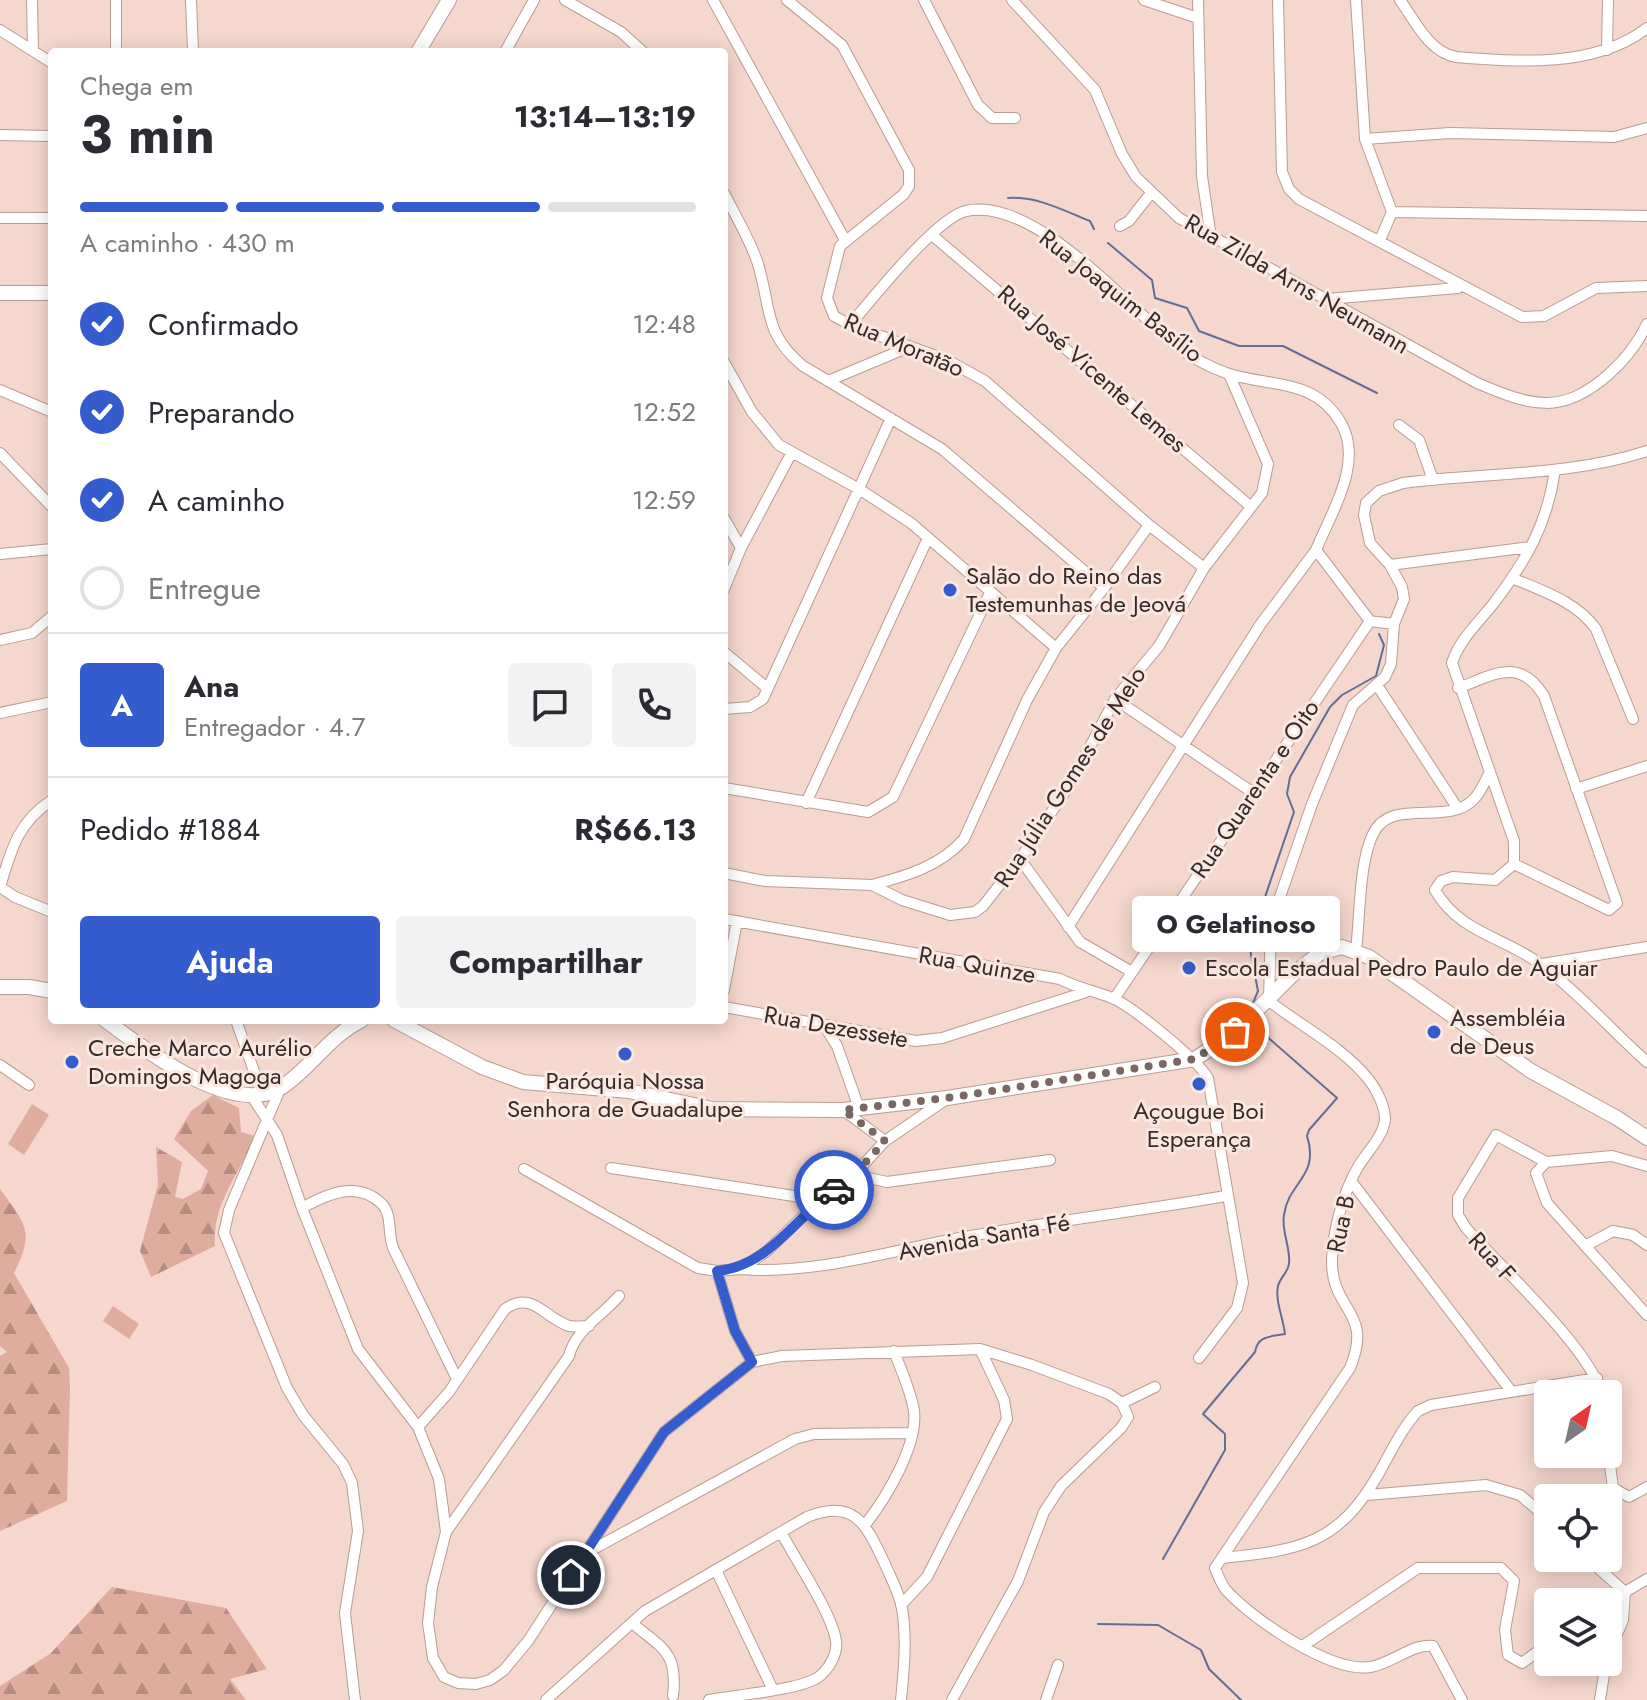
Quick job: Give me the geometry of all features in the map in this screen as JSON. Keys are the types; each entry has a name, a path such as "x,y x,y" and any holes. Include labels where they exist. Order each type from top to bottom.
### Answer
{"main road":[{"path":"420,48 449,0"},
{"path":"0,293 48,293"},
{"path":"401,1024 482,1067 523,1082 629,1091 712,1109 843,1110 947,1098 1195,1059 1235,1032 1291,976 1331,947 1356,950 1531,1071 1647,1138"},
{"path":"0,987 48,990"},
{"path":"111,1024 183,1072 229,1091 256,1095 280,1089 329,1042 356,1024"}],"street":[{"path":"32,0 33,51"},
{"path":"116,0 116,48"},
{"path":"191,0 193,48"},
{"path":"507,48 534,0"},
{"path":"565,0 621,32 639,48"},
{"path":"713,0 845,240 904,194 909,186 909,170 842,45 787,0"},
{"path":"924,0 978,105 992,118 1015,118"},
{"name":"Rua Zilda Arns Neumann","path":"1012,0 1095,90 1126,162 1151,193 1211,238 1477,383 1535,402 1566,403 1590,391 1631,352 1647,324"},
{"path":"1144,0 1198,18"},
{"path":"1198,0 1202,176 1211,238"},
{"path":"1278,0 1285,183 1299,199 1380,240 1460,288 1522,317 1535,318 1596,288 1647,286"},
{"path":"1356,0 1360,108 1365,139 1392,212 1380,240"},
{"path":"1400,0 1431,43 1447,55 1568,58 1607,50 1647,28"},
{"path":"1607,50 1608,0"},
{"path":"0,30 48,60"},
{"path":"1365,139 1450,133 1614,137 1647,128"},
{"path":"0,135 48,136"},
{"path":"1120,226 1129,221 1151,193"},
{"path":"728,201 754,253 768,320 779,342 803,366 891,418 970,472 1104,588"},
{"name":"Rua Joaquim Basílio","path":"850,325 932,235 955,215 982,210 1044,232 1079,258 1176,345 1229,374 1299,388 1324,403 1342,424 1349,466 1316,550 1260,625 1068,927"},
{"path":"1392,212 1647,216"},
{"path":"0,218 48,218"},
{"name":"Rua José Vicente Lemes","path":"932,235 1249,505"},
{"name":"Rua Moratão","path":"845,240 837,255 827,298 834,316 850,325 947,360 985,381 1149,525 1204,568"},
{"path":"1327,299 1460,288"},
{"path":"828,381 909,347"},
{"path":"728,369 752,412 791,454 859,489 928,538 1056,648"},
{"name":"Rua Júlia Gomes de Melo","path":"728,874 765,881 872,885 920,907 950,915 965,914 983,906 1020,859 1071,783 1115,699 1159,646 1204,568 1249,505 1262,493 1268,464 1229,374"},
{"path":"0,390 48,410"},
{"path":"728,710 759,704 891,418"},
{"path":"1399,425 1419,440 1433,480"},
{"path":"1269,1001 1274,911 1345,723 1360,697 1377,685 1391,664 1394,624 1404,599 1402,587 1390,565 1370,543 1364,515 1366,503 1387,487 1596,465 1647,451"},
{"path":"0,453 48,503"},
{"path":"728,579 741,548 791,454"},
{"path":"1555,470 1543,525 1512,578 1455,654 1452,672 1514,841 1514,864 1495,880 1453,877 1441,881 1435,890 1447,911 1497,943 1542,964 1647,1062"},
{"path":"728,525 741,548"},
{"path":"872,885 919,870 953,852 964,839 1027,700 1056,648 1149,525"},
{"path":"806,803 928,538"},
{"path":"1390,565 1530,547"},
{"path":"0,554 48,549"},
{"path":"1316,550 1370,621 1394,624"},
{"path":"1512,578 1569,604 1587,617 1596,629 1633,719"},
{"path":"728,789 868,812 893,797 990,593"},
{"path":"0,640 32,633 48,619"},
{"name":"Rua Quarenta e Oito","path":"1114,999 1370,621"},
{"path":"728,655 767,688"},
{"path":"1458,688 1507,671 1526,674 1535,681 1544,696 1606,878 1617,897 1615,906 1609,910 1514,864"},
{"path":"1377,685 1458,809"},
{"path":"1115,699 1185,743 1252,792"},
{"path":"0,713 48,703"},
{"path":"1576,789 1647,766"},
{"path":"1356,950 1368,852 1377,828 1392,816 1458,809 1474,799 1490,772"},
{"path":"48,803 30,816 18,832 0,887 24,902 48,911"},
{"path":"1020,859 1068,927 1095,952 1132,972"},
{"name":"Rua Quinze","path":"728,920 1060,979 1086,992 1114,999 1195,1059"},
{"path":"728,969 737,921"},
{"path":"1542,964 1647,947"},
{"path":"1048,1005 1060,979"},
{"name":"Rua Dezessete","path":"728,1008 916,1041 942,1038 1086,992"},
{"name":"Rua B","path":"1222,1558 1350,1368 1360,1344 1359,1331 1333,1272 1335,1243 1351,1181 1385,1120 1382,1103 1370,1081 1349,1060 1269,1001"},
{"path":"241,1024 256,1095 267,1123 277,1135 302,1208 358,1349 418,1427 439,1479 446,1532"},
{"path":"824,1025 837,1046 859,1108"},
{"path":"837,1046 847,1028"},
{"path":"1195,1059 1208,1078 1243,1283 1237,1308 1199,1358"},
{"path":"0,1065 29,1085"},
{"path":"280,1089 229,1210 224,1233 287,1388 303,1415 337,1455 352,1483 358,1531 345,1613 355,1700"},
{"path":"741,1269 767,1251 820,1200 854,1175 885,1141 947,1098"},
{"path":"843,1110 885,1141"},
{"name":"Rua F","path":"1546,1162 1496,1135 1458,1198 1458,1215 1466,1228 1581,1354 1597,1378"},
{"path":"1647,1166 1612,1156 1546,1162 1536,1173 1542,1192 1647,1315"},
{"path":"854,1175 887,1182 1050,1160"},
{"path":"611,1168 820,1200"},
{"path":"524,1169 698,1268 717,1271 735,1331 752,1362"},
{"path":"1351,1181 1511,1391"},
{"path":"302,1208 341,1191 355,1191 382,1204 388,1212 393,1247 457,1379"},
{"name":"Avenida Santa Fé","path":"717,1271 761,1271 872,1257 997,1231 1226,1196"},
{"path":"1585,1246 1613,1231 1633,1235 1647,1245"},
{"path":"619,1296 573,1338 569,1356 446,1532 432,1587 429,1640 433,1658 444,1677 458,1683 490,1680 504,1670 528,1641 664,1432 752,1362 768,1357 980,1349 1109,1394 1122,1403 1128,1417 1121,1428 1069,1477 1044,1512 1018,1581 952,1700"},
{"path":"418,1427 457,1379 505,1309 515,1302 525,1301 539,1306 569,1326 589,1326"},
{"path":"901,1605 927,1577 1007,1419 1004,1400 980,1349"},
{"path":"865,1525 890,1490 912,1433 914,1413 894,1351"},
{"path":"1462,1700 1433,1646 1422,1645 1393,1662 1350,1668 1332,1663 1226,1591 1215,1568 1222,1558 1286,1552 1333,1532 1367,1495 1418,1411 1431,1405 1597,1378"},
{"path":"1122,1403 1155,1387"},
{"path":"585,1553 795,1439 814,1434 912,1433"},
{"path":"1610,1468 1613,1488 1620,1495 1629,1497 1647,1487"},
{"path":"1367,1495 1486,1485 1520,1495 1534,1507"},
{"path":"546,1700 645,1611 824,1510 855,1515 865,1525 901,1605 906,1653 901,1700"},
{"path":"709,1700 801,1684 818,1678 828,1667 836,1642 781,1532"},
{"path":"1304,1645 1418,1568 1479,1565 1501,1568 1514,1581 1505,1630 1508,1655 1522,1663 1534,1654"},
{"path":"716,1570 772,1688"},
{"path":"1603,1572 1625,1592"},
{"path":"1625,1592 1647,1579"},
{"path":"1622,1622 1625,1592"},
{"path":"632,1623 670,1657 676,1670 672,1699"},
{"path":"1046,1700 1058,1665"},
{"path":"1600,1700 1604,1676"}],"green space":[{"path":"213,1095 239,1108 241,1132 255,1136 222,1202 215,1230 215,1246 151,1277 140,1251 158,1184 156,1147 182,1162 175,1197 183,1199 201,1189 208,1171 174,1139 191,1111"},
{"path":"32,1104 49,1115 24,1155 8,1144"},
{"path":"0,1189 25,1229 24,1247 14,1273 69,1368 70,1386 67,1501 0,1531 0,1356 7,1352 0,1346"},
{"path":"113,1306 139,1324 129,1339 103,1321"},
{"path":"112,1587 226,1608 267,1669 230,1679 246,1700 0,1700 0,1686 51,1653"}],"waterway":[{"path":"1008,198 1029,199 1049,205 1090,221 1094,229"},
{"path":"1108,243 1152,280 1155,298 1187,308 1199,331 1239,346 1283,346 1377,393"},
{"path":"1253,1003 1258,991 1249,944 1294,812 1287,794 1290,777 1330,707 1342,695 1376,676 1384,645 1379,634"},
{"path":"1163,1559 1225,1450 1225,1434 1203,1414 1255,1352 1259,1342 1285,1334 1277,1292 1289,1264 1284,1215 1291,1194 1309,1161 1309,1130 1337,1098 1264,1034"},
{"path":"1098,1624 1158,1625 1201,1650 1209,1669 1241,1700"}],"way so far":[{"path":"834,1190 854,1175 885,1141 843,1110 947,1098 1195,1059 1235,1032"}],"place":[{"name":"Salão do Reino das Testemunhas de Jeová","path":"950,590"},
{"name":"Escola Estadual Pedro Paulo de Aguiar","path":"1189,968"},
{"name":"O Gelatinoso","path":"1235,1032"},
{"name":"Assembléia de Deus","path":"1434,1032"},
{"name":"Paróquia Nossa Senhora de Guadalupe","path":"625,1054"},
{"name":"Creche Marco Aurélio Domingos Magoga","path":"72,1062"},
{"name":"Açougue Boi Esperança","path":"1199,1084"}],"route":[{"path":"571,1575 664,1432 752,1362 735,1331 717,1271 741,1269 767,1251 834,1190"}]}
